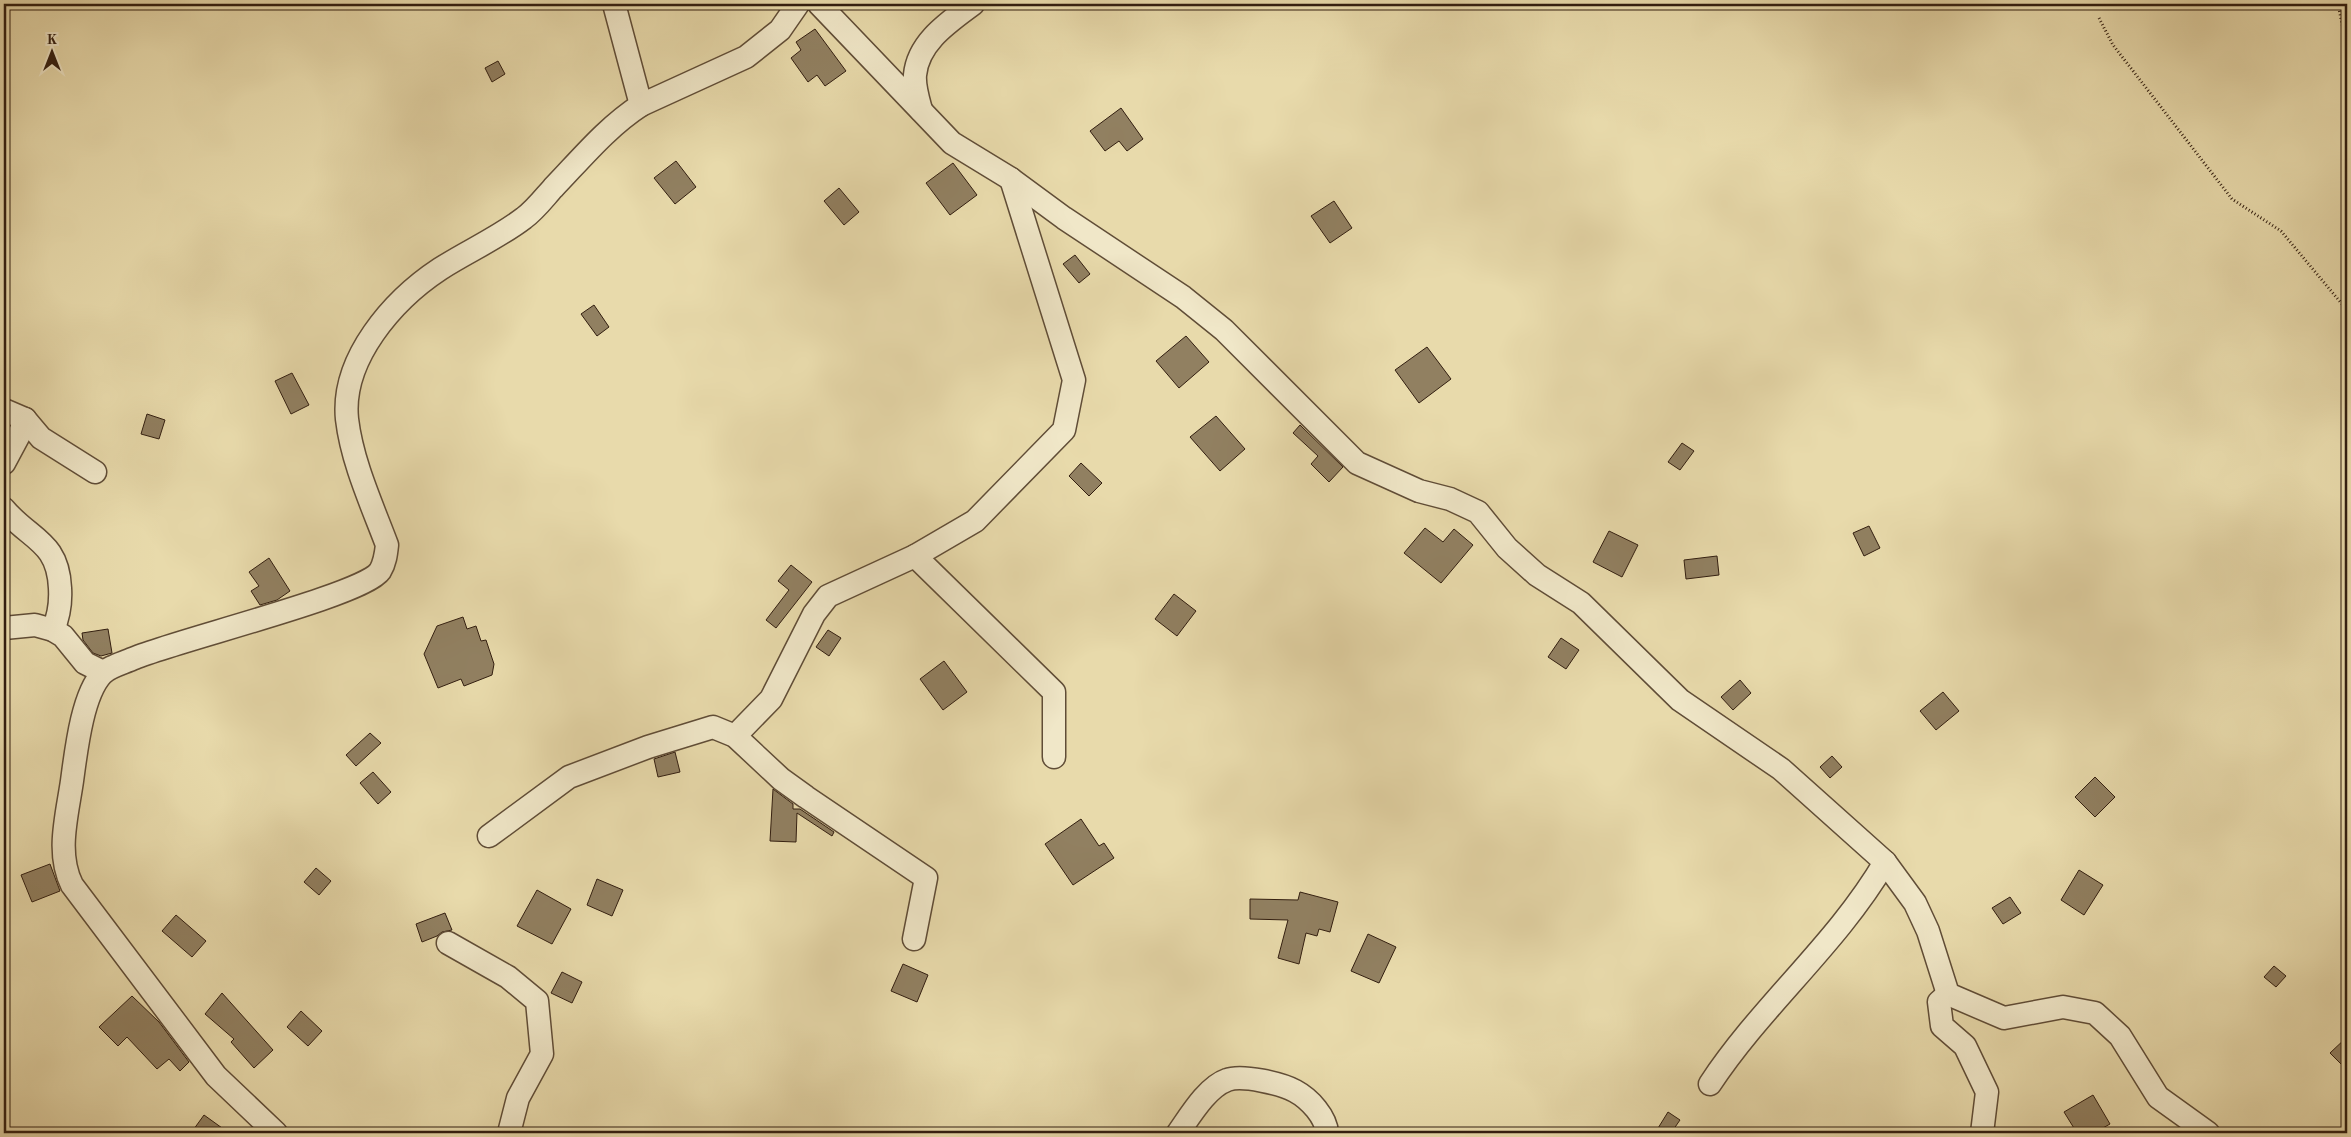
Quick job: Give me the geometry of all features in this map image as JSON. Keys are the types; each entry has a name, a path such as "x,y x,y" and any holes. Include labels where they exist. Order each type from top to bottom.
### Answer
{"street":[{"path":"614,4 641,105"},
{"path":"276,1133 216,1076 72,885 65,870 64,842 73,774 84,711 93,686 103,672 148,652 333,594 370,579 380,571 385,559 387,545 358,465 347,421 347,399 352,375 367,344 387,314 414,289 440,269 526,217 593,146 627,114 641,105 746,57 780,30 798,4"},
{"path":"819,4 952,143 1011,179 1064,218 1182,297 1224,330 1357,463 1419,491 1450,499 1478,512 1507,548 1537,576 1581,603 1680,700 1781,769 1885,862 1915,903 1928,931 1948,994 2004,1018 2063,1007 2096,1014 2120,1036 2158,1097 2208,1133"},
{"path":"921,110 915,75 921,55 940,29 973,4"},
{"path":"735,736 771,699 814,614 828,596 915,556 976,521 1064,430 1074,380 1011,179"},
{"path":"4,410 25,419 41,438 95,472"},
{"path":"4,463 25,419"},
{"path":"4,510 35,536 56,562 60,575 60,605 53,630"},
{"path":"915,556 1054,692 1054,757"},
{"path":"4,628 35,625 53,630 62,636 85,663 103,672"},
{"path":"489,836 569,778 648,747 713,727 735,736 793,788 926,878 914,939"},
{"path":"1710,1084 1732,1050 1825,946 1875,879 1885,862"},
{"path":"448,943 508,977 537,1001 542,1054 518,1098 510,1133"},
{"path":"1948,994 1939,1002 1942,1026 1965,1046 1988,1092 1982,1133"},
{"path":"1178,1133 1205,1095 1228,1080 1256,1079 1295,1091 1313,1106 1326,1124 1327,1133"}],"path":[{"path":"2338,4 2347,48"},
{"path":"2098,18 2113,45 2232,199 2281,231 2347,310"}],"building":[{"path":"815,29 846,71 825,86 817,75 808,82 791,58 801,50 796,42"},
{"path":"498,61 505,74 492,82 485,68"},
{"path":"1121,108 1143,139 1127,151 1119,141 1105,151 1090,131"},
{"path":"676,161 696,187 675,204 654,178"},
{"path":"953,163 977,195 950,215 926,183"},
{"path":"839,188 859,212 844,225 824,201"},
{"path":"1334,201 1352,228 1330,243 1311,216"},
{"path":"1075,255 1090,274 1079,283 1063,264"},
{"path":"594,305 609,327 597,336 581,314"},
{"path":"1186,336 1209,362 1179,388 1156,361"},
{"path":"1427,347 1451,379 1419,403 1395,370"},
{"path":"292,373 309,405 291,414 275,381"},
{"path":"147,414 165,420 159,439 141,434"},
{"path":"1216,416 1245,449 1220,471 1190,437"},
{"path":"1300,425 1343,467 1329,482 1311,464 1318,456 1293,433"},
{"path":"1682,443 1694,451 1680,470 1668,462"},
{"path":"1081,463 1102,483 1089,496 1069,476"},
{"path":"1869,526 1880,548 1864,556 1853,533"},
{"path":"1425,528 1443,542 1454,529 1473,545 1441,583 1404,553"},
{"path":"1609,531 1638,545 1622,577 1593,562"},
{"path":"1717,556 1719,575 1686,579 1684,560"},
{"path":"269,558 290,591 277,600 260,605 251,591 259,586 249,572"},
{"path":"791,565 812,582 776,628 766,620 789,590 778,581"},
{"path":"1174,594 1196,611 1177,636 1155,619"},
{"path":"463,617 467,629 476,626 481,641 486,640 494,664 492,675 464,686 461,679 438,688 424,654 437,626"},
{"path":"108,629 112,653 101,656 93,653 83,640 82,633"},
{"path":"828,630 841,638 829,656 816,647"},
{"path":"1561,638 1579,650 1566,669 1548,657"},
{"path":"944,661 967,692 943,710 920,679"},
{"path":"1740,680 1751,693 1733,710 1721,697"},
{"path":"1943,692 1959,711 1936,730 1920,711"},
{"path":"370,733 381,743 356,766 346,755"},
{"path":"675,752 680,772 658,777 654,759"},
{"path":"1832,756 1842,767 1830,778 1820,767"},
{"path":"373,772 391,792 378,804 360,783"},
{"path":"2095,777 2115,797 2095,817 2075,797"},
{"path":"773,789 793,804 793,809 800,809 834,832 832,836 797,813 796,842 770,841"},
{"path":"1081,819 1099,846 1104,843 1114,858 1073,885 1045,844"},
{"path":"50,864 60,891 32,902 21,875"},
{"path":"316,868 331,881 319,895 304,882"},
{"path":"2079,870 2103,885 2084,915 2061,900"},
{"path":"597,879 623,890 612,916 587,905"},
{"path":"537,890 571,909 552,944 517,926"},
{"path":"1300,892 1338,902 1330,932 1319,929 1317,936 1306,933 1299,964 1278,958 1288,920 1250,919 1250,899 1298,900"},
{"path":"2010,897 2021,913 2003,924 1992,908"},
{"path":"445,913 452,930 442,932 422,942 416,924"},
{"path":"176,915 206,941 192,957 162,931"},
{"path":"1368,934 1396,947 1379,983 1351,971"},
{"path":"903,964 928,975 917,1002 891,991"},
{"path":"2274,966 2286,976 2276,987 2264,977"},
{"path":"562,972 582,982 572,1003 551,993"},
{"path":"222,993 273,1050 254,1068 231,1042 234,1039 205,1014"},
{"path":"132,996 159,1022 189,1062 180,1071 169,1059 157,1069 127,1037 118,1046 99,1027"},
{"path":"301,1011 322,1031 308,1046 287,1027"},
{"path":"2347,1037 2347,1070 2330,1053"},
{"path":"2093,1095 2110,1124 2094,1133 2077,1133 2064,1112"},
{"path":"1668,1112 1680,1120 1671,1133 1655,1133"},
{"path":"204,1115 229,1133 191,1133"}]}
